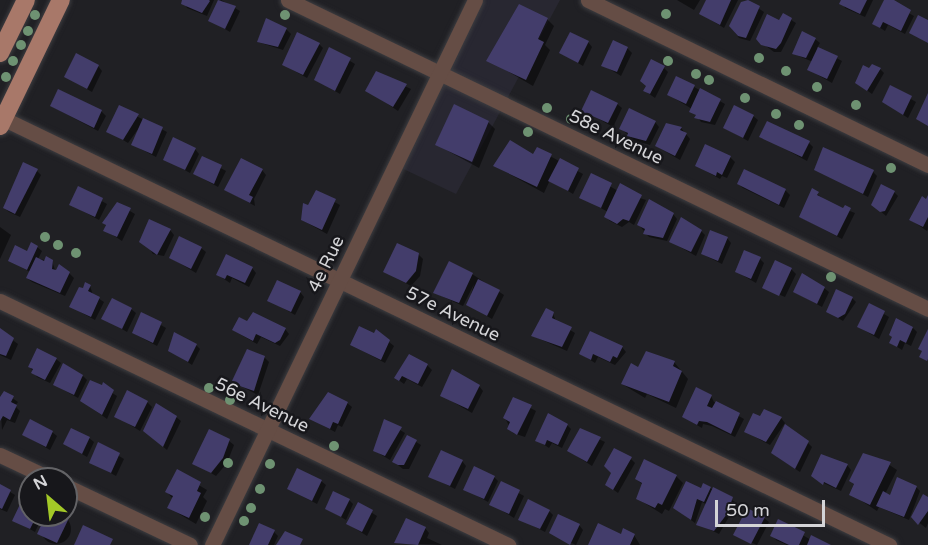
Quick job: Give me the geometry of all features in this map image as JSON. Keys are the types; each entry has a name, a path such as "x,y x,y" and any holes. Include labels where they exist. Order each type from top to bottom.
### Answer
{"main road":[{"path":"0,53 26,0"},
{"path":"1,121 61,0"}],"street":[{"name":"58e Avenue","path":"288,0 928,309"},
{"name":"4e Rue","path":"212,545 475,0"},
{"path":"597,2 928,165"},
{"name":"57e Avenue","path":"1,121 889,545"},
{"name":"56e Avenue","path":"0,301 508,545"},
{"path":"0,455 26,467"},
{"path":"78,492 190,545"}],"shaded area":[{"path":"483,0 560,0 456,194 395,165"}],"building":[{"path":"182,0 210,1 202,13 181,4"},
{"path":"218,0 236,6 225,29 208,21"},
{"path":"706,0 731,0 720,25 699,14"},
{"path":"748,0 760,6 746,38 738,36 729,26 741,2"},
{"path":"841,0 867,0 860,14 839,4"},
{"path":"884,0 894,0 911,10 901,31 883,22 880,28 872,24"},
{"path":"519,4 548,18 538,39 544,42 526,80 486,61"},
{"path":"783,13 792,18 781,43 776,49 761,45 756,39 767,14 779,20"},
{"path":"918,15 928,20 928,43 909,33"},
{"path":"266,18 287,28 278,47 257,42"},
{"path":"802,31 816,38 806,58 792,54"},
{"path":"297,32 320,43 303,75 282,65"},
{"path":"570,32 589,41 578,63 559,53"},
{"path":"613,40 628,47 617,72 601,66"},
{"path":"329,47 351,58 335,91 314,80"},
{"path":"818,47 838,56 827,79 807,70"},
{"path":"76,53 99,65 87,89 64,77"},
{"path":"651,59 665,66 650,94 643,91 646,86 640,81"},
{"path":"872,64 881,68 867,91 855,83 863,65 869,68"},
{"path":"376,71 407,84 393,107 365,91"},
{"path":"676,76 695,85 686,104 667,95"},
{"path":"890,85 912,96 903,115 882,102"},
{"path":"700,88 721,99 710,122 694,118 696,115 689,112"},
{"path":"58,89 102,110 94,128 50,106"},
{"path":"591,90 618,103 608,123 581,111"},
{"path":"928,93 928,126 916,119"},
{"path":"454,104 489,121 472,162 435,145"},
{"path":"119,105 139,114 123,140 106,132"},
{"path":"734,105 754,115 743,138 723,128"},
{"path":"629,108 656,121 646,141 627,136 628,133 619,129"},
{"path":"143,118 163,127 152,154 131,145"},
{"path":"767,121 810,141 802,157 759,137"},
{"path":"666,123 682,127 680,130 687,133 675,156 655,146"},
{"path":"173,137 196,148 185,170 163,160"},
{"path":"510,140 533,154 537,147 552,154 537,187 493,166"},
{"path":"705,144 731,156 722,175 717,172 716,176 695,166"},
{"path":"823,147 874,170 863,194 814,170"},
{"path":"202,156 222,165 214,184 193,174"},
{"path":"241,158 263,169 249,195 253,197 250,203 224,190"},
{"path":"560,158 579,168 568,191 548,181"},
{"path":"23,162 38,169 15,214 3,208"},
{"path":"744,169 786,189 779,205 737,184"},
{"path":"591,173 612,183 601,208 579,198"},
{"path":"620,183 642,195 629,221 623,219 617,224 604,217"},
{"path":"881,184 895,191 885,211 880,212 871,205"},
{"path":"78,186 103,198 95,217 69,205"},
{"path":"812,188 819,192 817,195 843,208 845,205 851,208 837,236 799,217"},
{"path":"316,190 336,199 322,230 301,220 303,203 308,205"},
{"path":"928,195 928,217 923,227 909,220 922,196 926,199"},
{"path":"649,199 674,213 663,238 643,234 645,229 637,225"},
{"path":"117,202 131,208 117,237 103,231 106,225 102,223"},
{"path":"681,217 702,230 691,252 669,242"},
{"path":"149,219 171,229 157,255 139,242"},
{"path":"710,230 728,237 718,261 701,254"},
{"path":"179,236 202,247 191,269 169,258"},
{"path":"31,242 38,246 27,270 8,261 15,245 27,251"},
{"path":"397,243 419,253 416,271 406,283 383,272"},
{"path":"744,250 761,257 751,279 735,272"},
{"path":"226,254 253,267 245,283 227,275 225,279 216,275"},
{"path":"46,256 53,260 52,269 56,270 59,264 70,272 60,293 26,278 36,257 44,261"},
{"path":"775,260 792,268 779,296 762,288"},
{"path":"449,261 473,273 459,303 433,293"},
{"path":"802,273 825,287 817,304 793,292"},
{"path":"478,279 500,290 487,316 466,305"},
{"path":"277,280 301,291 291,312 267,301"},
{"path":"85,282 91,285 88,291 100,297 91,317 69,307 79,287 83,288"},
{"path":"836,289 853,297 845,314 838,318 826,312"},
{"path":"112,298 132,308 122,329 101,319"},
{"path":"869,303 885,311 874,335 857,327"},
{"path":"546,308 554,312 552,318 572,327 562,347 531,336"},
{"path":"141,312 162,322 153,343 132,333"},
{"path":"253,312 286,328 280,340 275,343 256,334 253,341 232,330 239,317 247,321"},
{"path":"896,318 913,327 906,343 900,340 897,347 889,343 892,337 889,335"},
{"path":"359,326 374,333 376,329 390,340 381,360 350,345"},
{"path":"0,328 14,338 6,356 0,354"},
{"path":"928,329 927,361 919,357 922,351 918,349"},
{"path":"590,331 623,346 617,358 613,356 610,362 593,354 591,360 579,354"},
{"path":"174,332 197,344 188,362 168,351"},
{"path":"37,348 57,358 45,380 31,373 33,369 28,367"},
{"path":"247,349 265,356 254,391 231,383"},
{"path":"646,351 675,361 673,366 682,371 669,402 621,384 631,363 638,367"},
{"path":"409,354 428,364 418,384 402,376 399,381 394,378"},
{"path":"63,363 83,375 74,395 53,385"},
{"path":"452,369 480,385 468,409 440,396"},
{"path":"90,380 102,385 103,382 114,390 102,415 80,401"},
{"path":"696,387 712,395 707,406 712,408 716,401 740,413 731,434 707,422 699,421 697,425 682,417"},
{"path":"127,390 148,401 135,427 114,417"},
{"path":"4,391 14,396 11,402 17,405 10,420 3,416 0,421 0,397"},
{"path":"328,392 348,402 338,424 333,422 330,429 309,419"},
{"path":"513,397 532,405 517,435 507,429 510,422 503,418"},
{"path":"156,403 177,416 163,447 143,431"},
{"path":"764,409 782,417 766,442 744,432 753,413 760,416"},
{"path":"548,413 568,424 558,445 547,440 545,445 535,441"},
{"path":"30,419 53,431 46,447 22,435"},
{"path":"384,419 402,427 385,456 373,451"},
{"path":"785,424 809,441 795,469 771,453"},
{"path":"71,428 90,437 82,454 63,444"},
{"path":"580,428 601,437 587,462 567,451"},
{"path":"209,429 230,439 223,458 211,473 192,464"},
{"path":"407,435 417,440 404,465 398,465 392,462"},
{"path":"98,442 120,453 111,473 89,463"},
{"path":"614,448 632,457 613,490 605,485 611,473 604,466"},
{"path":"441,450 463,460 450,486 428,477"},
{"path":"863,453 891,462 870,505 849,495 854,484 849,481"},
{"path":"821,454 848,464 836,488 824,482 823,485 811,476"},
{"path":"644,459 677,475 662,505 658,503 655,508 636,499 642,483 635,479"},
{"path":"474,466 495,476 484,499 463,490"},
{"path":"297,468 322,480 312,501 287,489"},
{"path":"177,469 201,482 197,491 201,493 189,518 167,508 173,496 165,492"},
{"path":"897,477 917,486 904,517 876,506 883,491 890,495"},
{"path":"501,481 520,490 509,514 489,505"},
{"path":"686,481 701,488 703,483 711,487 704,502 697,499 691,520 673,508"},
{"path":"0,484 11,490 2,509 0,508"},
{"path":"713,487 733,497 727,514 714,531 696,525"},
{"path":"333,491 350,499 341,517 325,509"},
{"path":"923,494 928,497 928,511 918,525 911,517"},
{"path":"528,499 550,510 540,529 518,520"},
{"path":"358,502 373,510 362,532 346,524"},
{"path":"18,508 18,524 12,521"},
{"path":"747,508 765,517 751,544 733,535"},
{"path":"558,514 580,524 570,545 549,533"},
{"path":"406,518 426,527 418,545 394,543"},
{"path":"778,519 805,532 799,545 789,545 770,536"},
{"path":"259,523 275,530 268,545 249,545"},
{"path":"598,523 621,534 623,528 635,534 630,545 588,545"},
{"path":"83,525 113,539 110,545 74,545"},
{"path":"40,527 65,527 57,543 37,534"},
{"path":"285,531 303,539 300,545 276,545"},
{"path":"811,535 831,545 807,545"}]}
